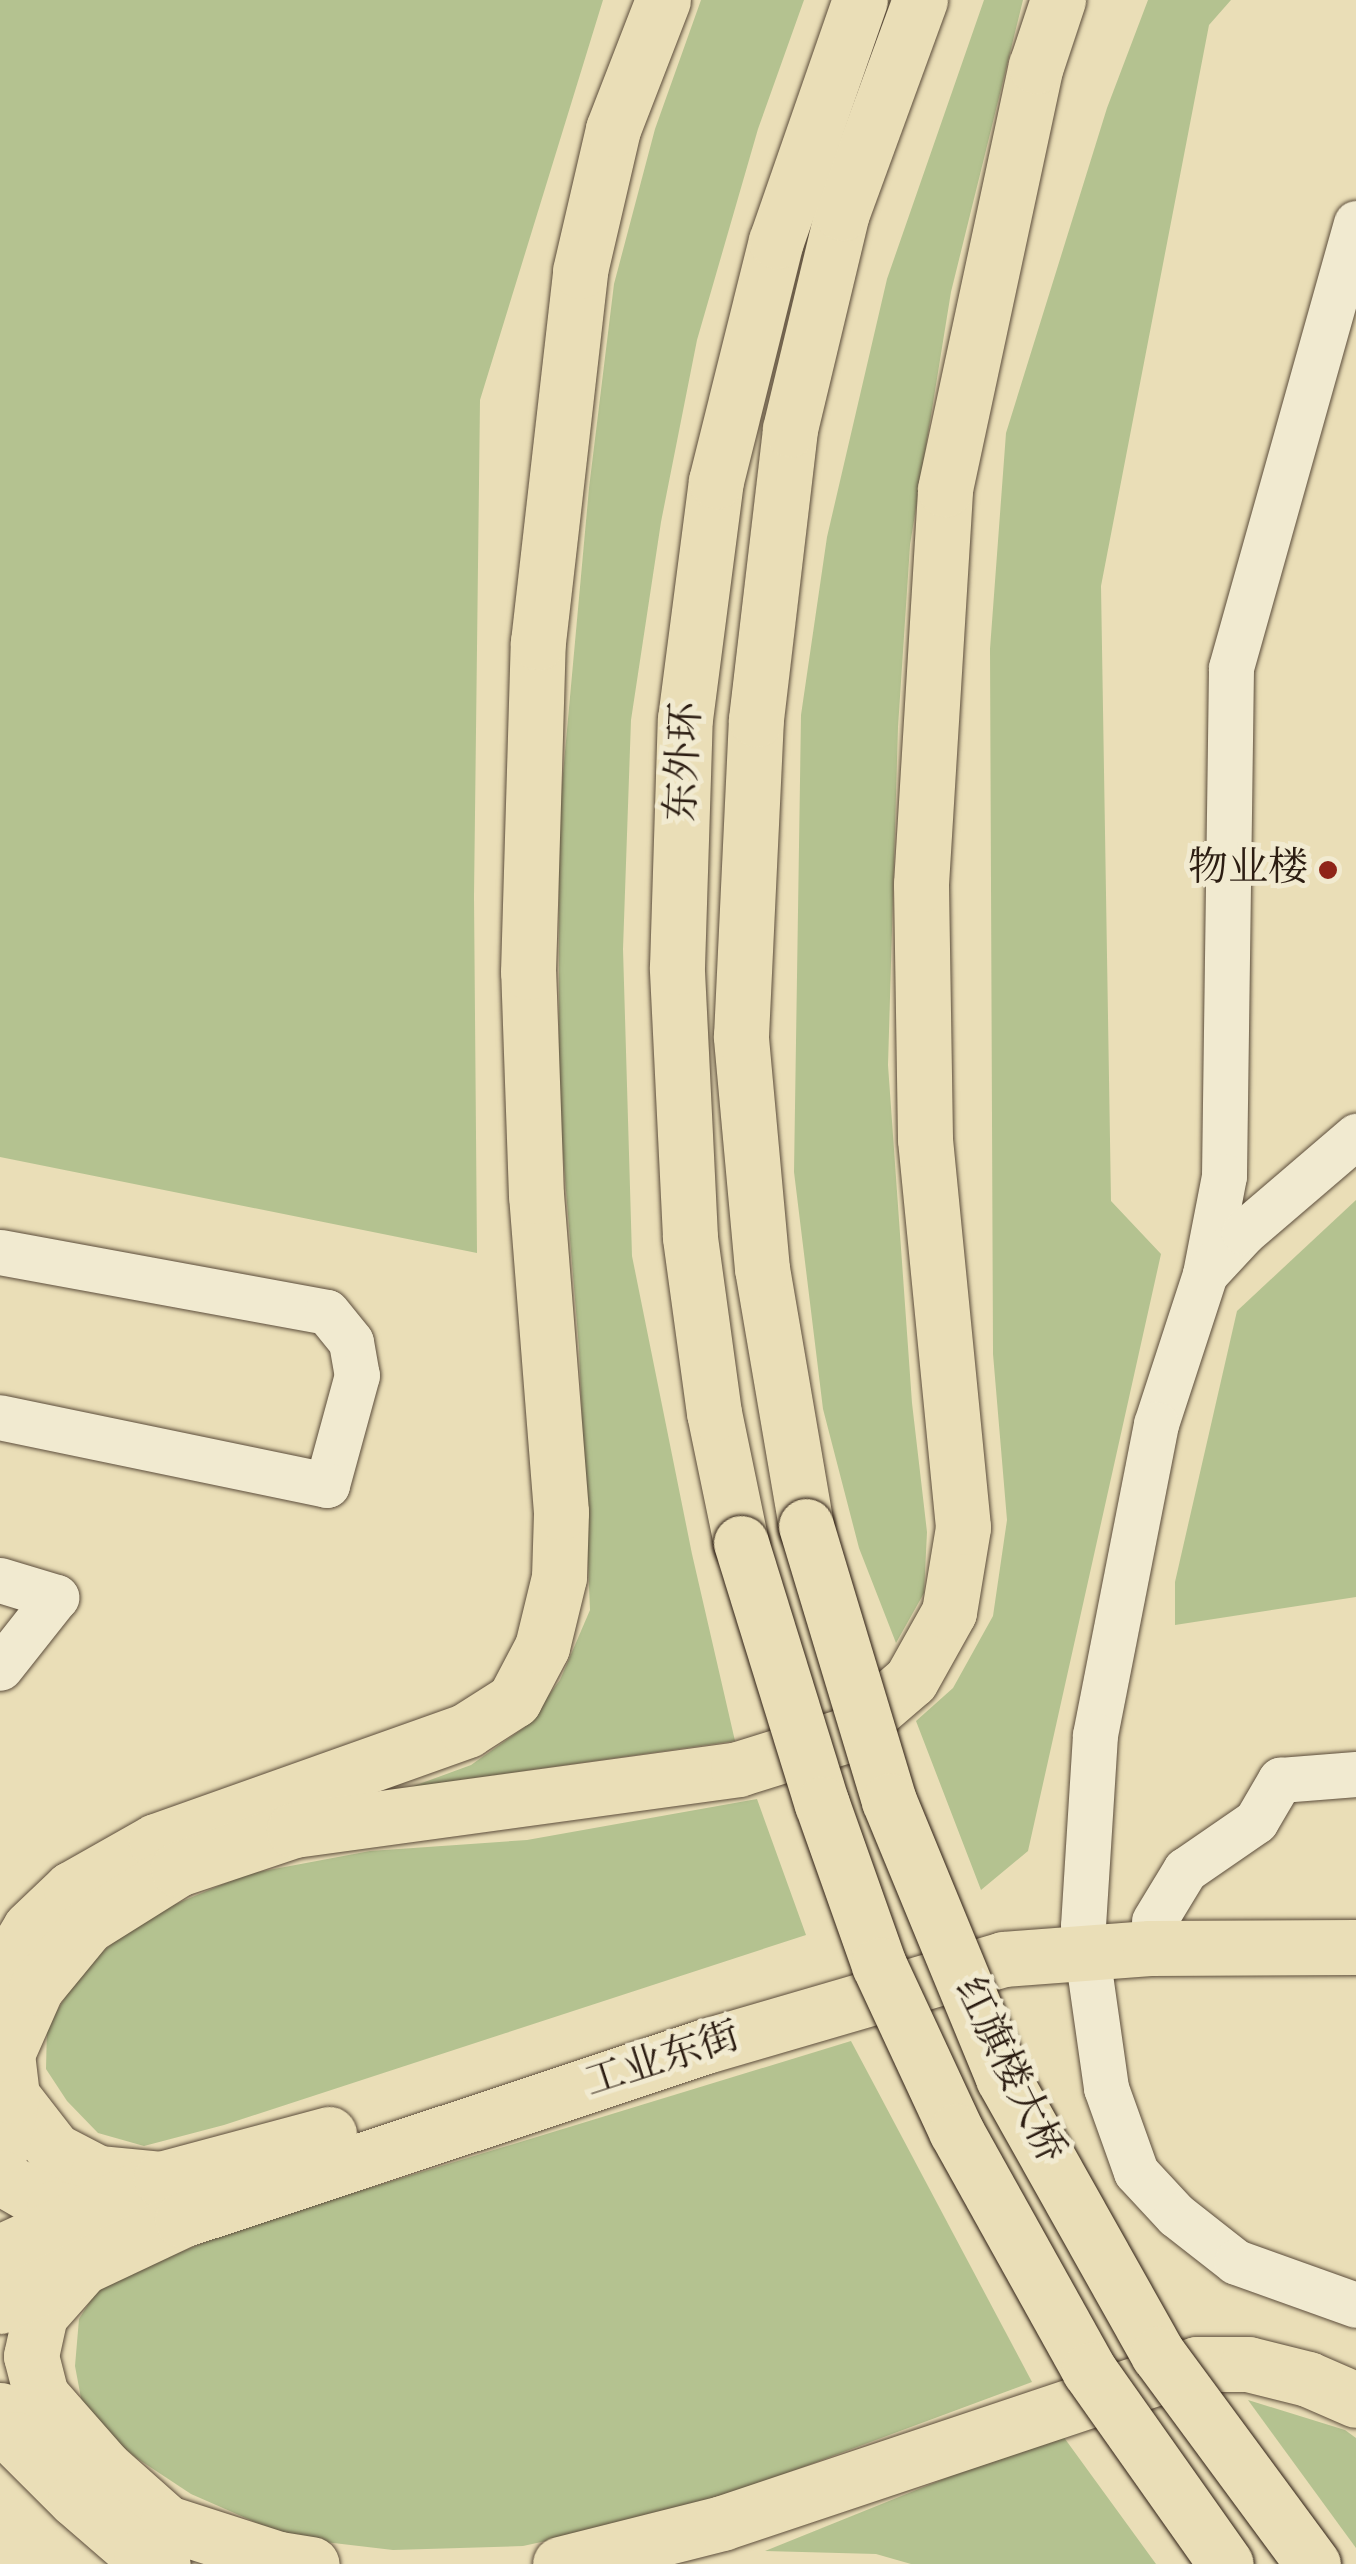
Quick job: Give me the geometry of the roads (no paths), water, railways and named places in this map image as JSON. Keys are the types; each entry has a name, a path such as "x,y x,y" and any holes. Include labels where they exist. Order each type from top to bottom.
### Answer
{"main road":[{"path":"0,1978 30,1928 70,1889 156,1840 467,1730 514,1700 542,1647 559,1577 561,1512 536,1196 528,972 538,642 580,272 613,129 663,0"},
{"name":"东外环","path":"741,1543 714,1413 690,1237 677,967 685,719 716,482 776,241 860,0"},
{"name":"红旗楼大桥","path":"920,0 842,213 790,429 756,719 741,1036 762,1269 806,1526 890,1801 1003,2078 1158,2354 1314,2564"},
{"path":"0,2152 12,2096 7,2054 36,1988 87,1926 178,1870 294,1830 738,1769 847,1735 910,1680 949,1612 963,1527 924,1139 921,884 945,489 1036,66 1058,0"},
{"name":"红旗楼大桥","path":"741,1543 822,1804 878,1965 956,2131 1089,2370 1226,2564"},
{"name":"工业东街","path":"1085,1939 1154,1921 1356,1914"},
{"name":"工业东街","path":"3,2295 119,2216 311,2140 686,2018 982,1934 1356,1948"},
{"path":"12,2096 54,2150 98,2173 119,2216"},
{"path":"0,2177 54,2208 119,2216"},
{"path":"119,2216 40,2315 30,2356 42,2395 104,2468 168,2523 278,2559 312,2564"},
{"path":"560,2564 722,2524 1196,2364 1248,2364 1308,2379 1356,2400"},
{"path":"0,2410 16,2438 75,2499 142,2556 163,2564"}],"street":[{"path":"1356,223 1231,668 1224,1176 1205,1274 1156,1424 1095,1735 1085,1939 1106,2088 1136,2172 1176,2215 1236,2262 1356,2305"},
{"path":"1205,1274 1244,1232 1356,1136"},
{"path":"0,1252 327,1312 351,1342 357,1375 327,1484 0,1417"},
{"path":"0,1580 56,1597 0,1668"},
{"path":"1154,1921 1185,1870 1256,1821 1280,1780 1356,1774"}],"place":[{"name":"物业楼","path":"1328,870"}]}
